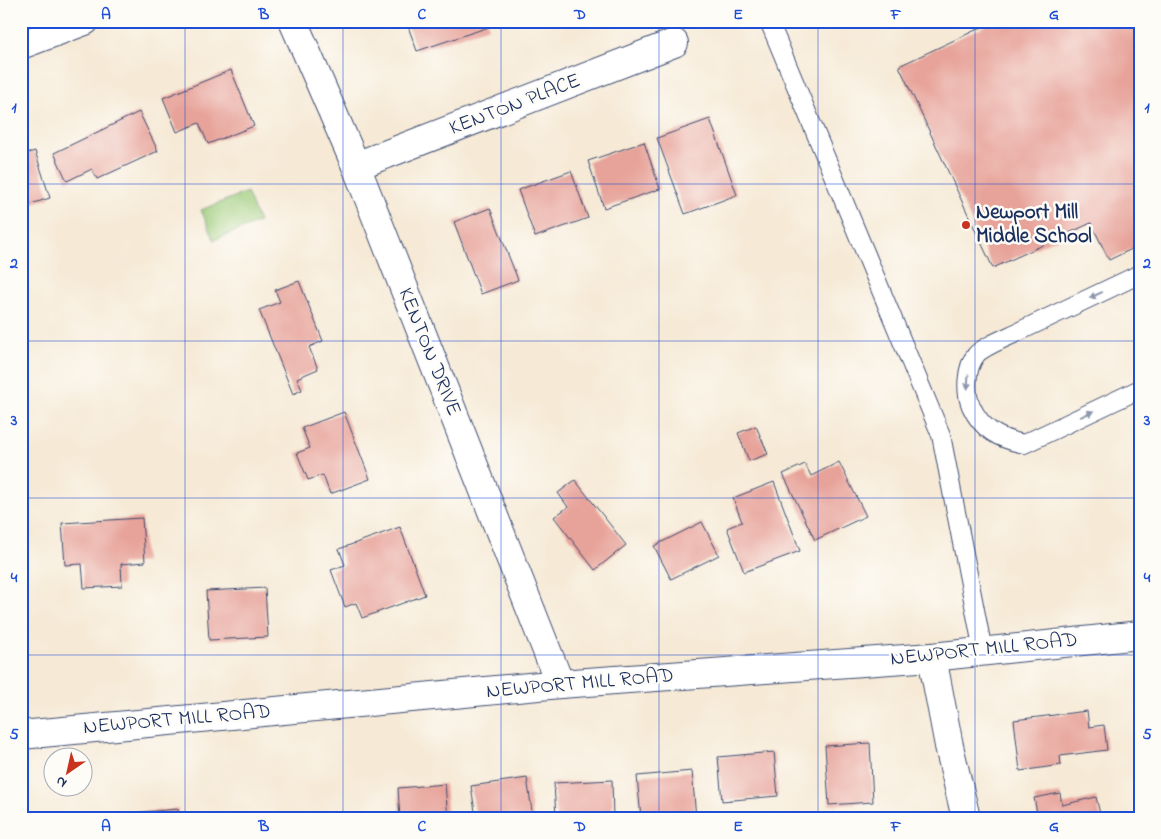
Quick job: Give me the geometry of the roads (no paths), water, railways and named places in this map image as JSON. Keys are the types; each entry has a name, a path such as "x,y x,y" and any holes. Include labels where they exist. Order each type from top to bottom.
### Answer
{"street":[{"path":"21,45 85,21"},
{"name":"KENTON DRIVE","path":"294,21 356,166 560,684"},
{"name":"KENTON PLACE","path":"356,166 674,43"},
{"name":"NEWPORT MILL ROAD","path":"21,735 560,684 932,657 1140,635"},
{"path":"932,657 949,746 966,818"}],"lane":[{"path":"769,21 941,435 983,651"},
{"path":"1140,274 976,354 969,370 967,387 970,404 979,420 991,432 1006,440 1024,444 1140,389"}],"place":[{"name":"Newport Mill Middle School","path":"966,225"}]}
